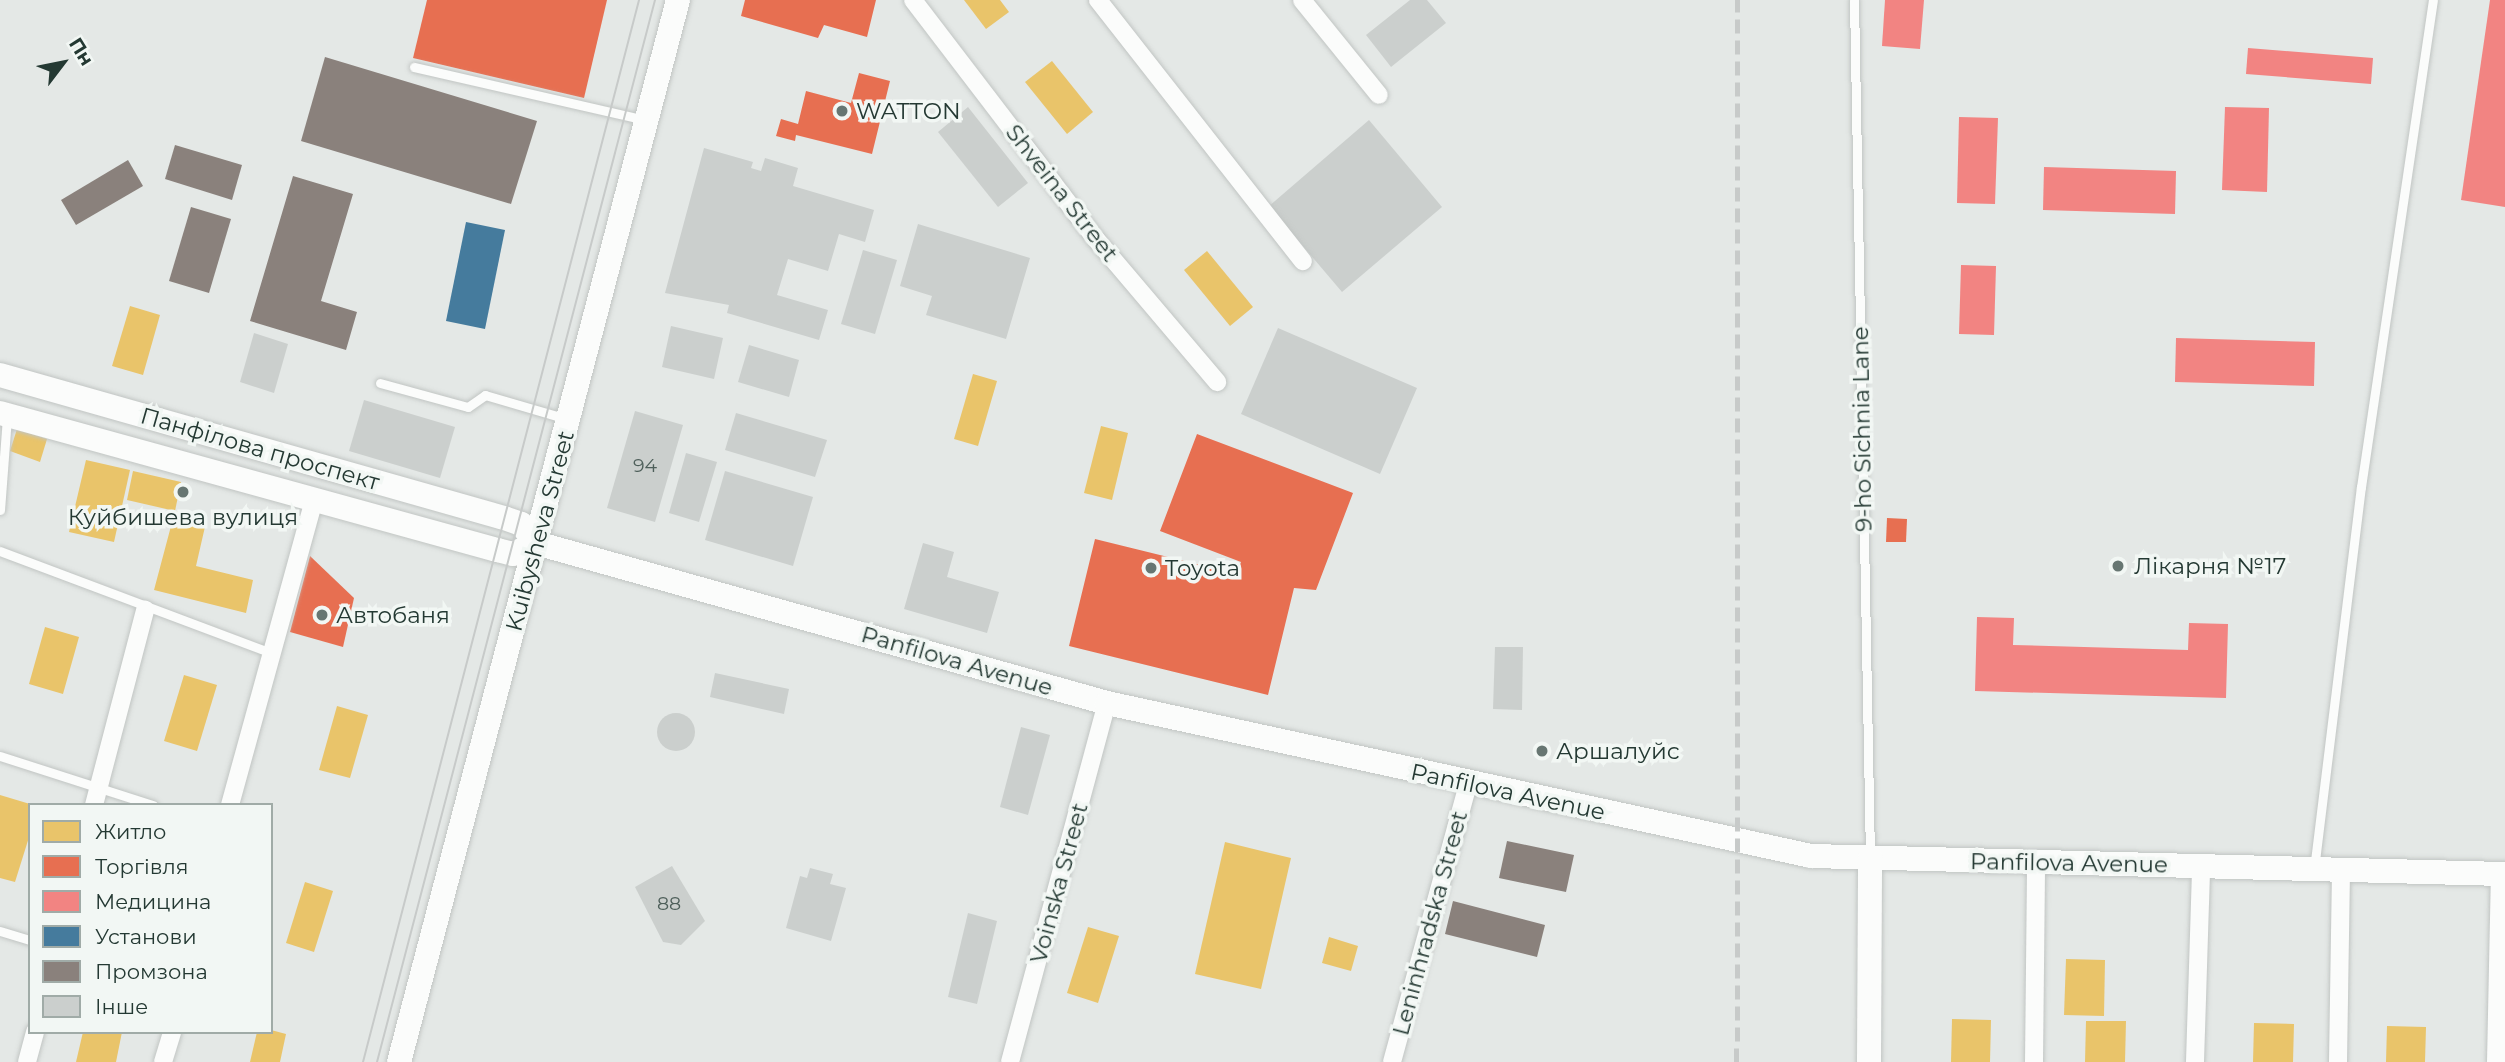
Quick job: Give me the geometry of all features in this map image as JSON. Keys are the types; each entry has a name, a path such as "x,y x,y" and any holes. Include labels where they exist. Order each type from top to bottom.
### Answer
{"main road":[{"name":"Kuibysheva Street","path":"399,1062 678,0"},
{"name":"Панфілова проспект","path":"0,375 521,524 537,543"},
{"path":"4,414 513,554 537,543"},
{"name":"Panfilova Avenue","path":"537,543 1107,703 1468,784 1811,856 2503,874"},
{"path":"1869,1062 1870,858"}],"street":[{"name":"Shveina Street","path":"914,0 1095,238 1217,382"},
{"path":"1098,0 1303,261"},
{"path":"1302,0 1379,95"},
{"path":"231,803 314,499"},
{"path":"95,803 145,610"},
{"name":"Voinska Street","path":"1010,1062 1107,703"},
{"name":"Leninhradska Street","path":"1392,1062 1468,784"},
{"path":"2034,1062 2036,862"},
{"path":"2195,1062 2201,866"},
{"path":"2338,1062 2341,870"},
{"path":"2496,1062 2503,874"},
{"path":"27,1062 34,1034"},
{"path":"163,1062 171,1034"}],"lane":[{"name":"9-ho Sichnia Lane","path":"1854,0 1870,858"},
{"path":"2314,869 2433,0"},
{"path":"414,67 647,120"},
{"path":"380,383 468,407 485,395 569,419"},
{"path":"0,510 4,414"},
{"path":"0,551 145,610 271,653"},
{"path":"0,756 147,803"},
{"path":"0,931 28,939"}],"building: Житло":[{"path":"964,0 1000,0 1009,12 986,29"},
{"path":"1052,61 1093,112 1067,134 1025,82"},
{"path":"1207,251 1253,307 1230,326 1184,270"},
{"path":"130,306 160,315 143,375 112,366"},
{"path":"973,374 997,381 978,446 954,439"},
{"path":"1101,426 1128,433 1112,500 1084,493"},
{"path":"17,429 47,439 40,462 10,451"},
{"path":"86,460 130,470 114,542 69,532"},
{"path":"133,471 181,482 175,511 127,500"},
{"path":"175,511 207,518 196,566 253,580 246,613 154,590"},
{"path":"45,627 79,637 63,694 29,684"},
{"path":"184,675 217,685 197,751 164,741"},
{"path":"337,706 368,715 350,778 319,770"},
{"path":"0,795 28,803 28,840 15,882 0,878"},
{"path":"1225,842 1291,858 1261,989 1195,974"},
{"path":"305,882 333,891 314,952 286,943"},
{"path":"1088,927 1119,936 1098,1003 1067,993"},
{"path":"1329,937 1358,946 1351,971 1322,963"},
{"path":"2066,959 2105,960 2104,1016 2064,1015"},
{"path":"1952,1019 1991,1020 1990,1062 1951,1062"},
{"path":"2086,1021 2126,1021 2125,1062 2085,1062"},
{"path":"2254,1023 2294,1024 2293,1062 2253,1062"},
{"path":"2387,1026 2426,1027 2425,1062 2386,1062"},
{"path":"273,1031 286,1034 280,1062 250,1062 257,1034 273,1034"},
{"path":"83,1034 122,1034 116,1062 76,1062"}],"building: Торгівля":[{"path":"427,0 607,0 584,98 413,58"},
{"path":"745,0 876,0 867,37 824,25 818,38 741,16"},
{"name":"WATTON","path":"859,73 890,81 872,154 796,135 795,141 776,136 781,119 798,124 806,91 851,103"},
{"name":"Toyota","path":"1197,434 1353,493 1316,590 1294,588 1268,695 1069,646 1095,539 1237,574 1241,562 1160,531"},
{"path":"1887,518 1907,519 1906,542 1886,542"},
{"name":"Автобаня","path":"310,556 354,598 343,647 290,632"}],"building: Медицина":[{"path":"1885,0 1924,0 1920,49 1882,46"},
{"path":"2490,0 2505,0 2505,207 2461,200"},
{"path":"2248,48 2373,58 2371,84 2246,74"},
{"path":"2225,107 2269,108 2267,192 2222,190"},
{"path":"1959,117 1998,118 1995,204 1957,203"},
{"path":"2044,167 2176,171 2175,214 2043,210"},
{"path":"1961,265 1996,266 1994,335 1959,334"},
{"path":"2176,338 2315,342 2314,386 2175,382"},
{"path":"1977,617 2014,618 2013,645 2188,650 2189,623 2228,624 2226,698 1975,691"}],"building: Установи":[{"path":"466,222 505,230 485,329 446,321"}],"building: Промзона":[{"path":"325,57 537,121 511,204 301,141"},
{"path":"175,145 242,165 232,200 165,179"},
{"path":"128,160 143,186 76,225 61,200"},
{"path":"293,176 353,194 321,301 357,312 346,350 250,321"},
{"path":"191,207 231,219 209,293 169,281"},
{"path":"1507,841 1574,855 1566,892 1499,878"},
{"path":"1453,901 1545,925 1537,957 1445,934"}],"building: Інше":[{"path":"1410,0 1427,0 1446,23 1391,67 1366,35"},
{"path":"968,107 1028,183 998,207 938,132"},
{"path":"1369,120 1442,207 1342,292 1269,206"},
{"path":"704,148 753,162 751,168 761,171 765,158 798,168 793,186 874,210 865,242 839,234 828,271 788,259 777,295 828,310 819,340 727,313 729,305 665,293"},
{"path":"918,224 1030,258 1006,339 926,315 932,296 900,286"},
{"path":"863,250 897,260 875,334 841,324"},
{"path":"671,326 723,338 714,379 662,367"},
{"path":"1278,328 1417,388 1380,474 1241,414"},
{"path":"254,333 288,344 274,393 240,382"},
{"path":"749,345 799,360 789,397 738,382"},
{"path":"364,400 455,427 440,478 349,451"},
{"path":"635,411 683,425 655,522 607,508"},
{"path":"736,413 827,440 815,477 725,450"},
{"path":"686,453 717,462 699,522 669,513"},
{"path":"725,471 813,497 793,566 705,540"},
{"path":"923,543 954,552 947,577 999,592 987,633 904,609"},
{"path":"1495,647 1523,647 1522,710 1493,709"},
{"path":"715,673 789,689 784,714 710,697"},
{"path":"676,713 689,719 695,732 689,745 676,751 663,745 657,732 663,719"},
{"path":"1021,727 1050,735 1028,815 1000,807"},
{"path":"672,866 705,921 681,945 663,942 635,887"},
{"path":"810,868 833,874 830,884 846,888 831,941 786,928 800,876 807,878"},
{"path":"968,913 997,921 977,1004 948,997"}],"tram line":[{"path":"363,1062 639,0"},
{"path":"377,1062 655,0"}],"railway":[{"path":"1737,1062 1738,0"}],"place":[{"name":"WATTON","path":"842,111"},
{"name":"Куйбишева вулиця","path":"183,492"},
{"name":"Лікарня №17","path":"2118,566"},
{"name":"Toyota","path":"1151,568"},
{"name":"Автобаня","path":"322,615"},
{"name":"Аршалуйс","path":"1542,751"}]}
